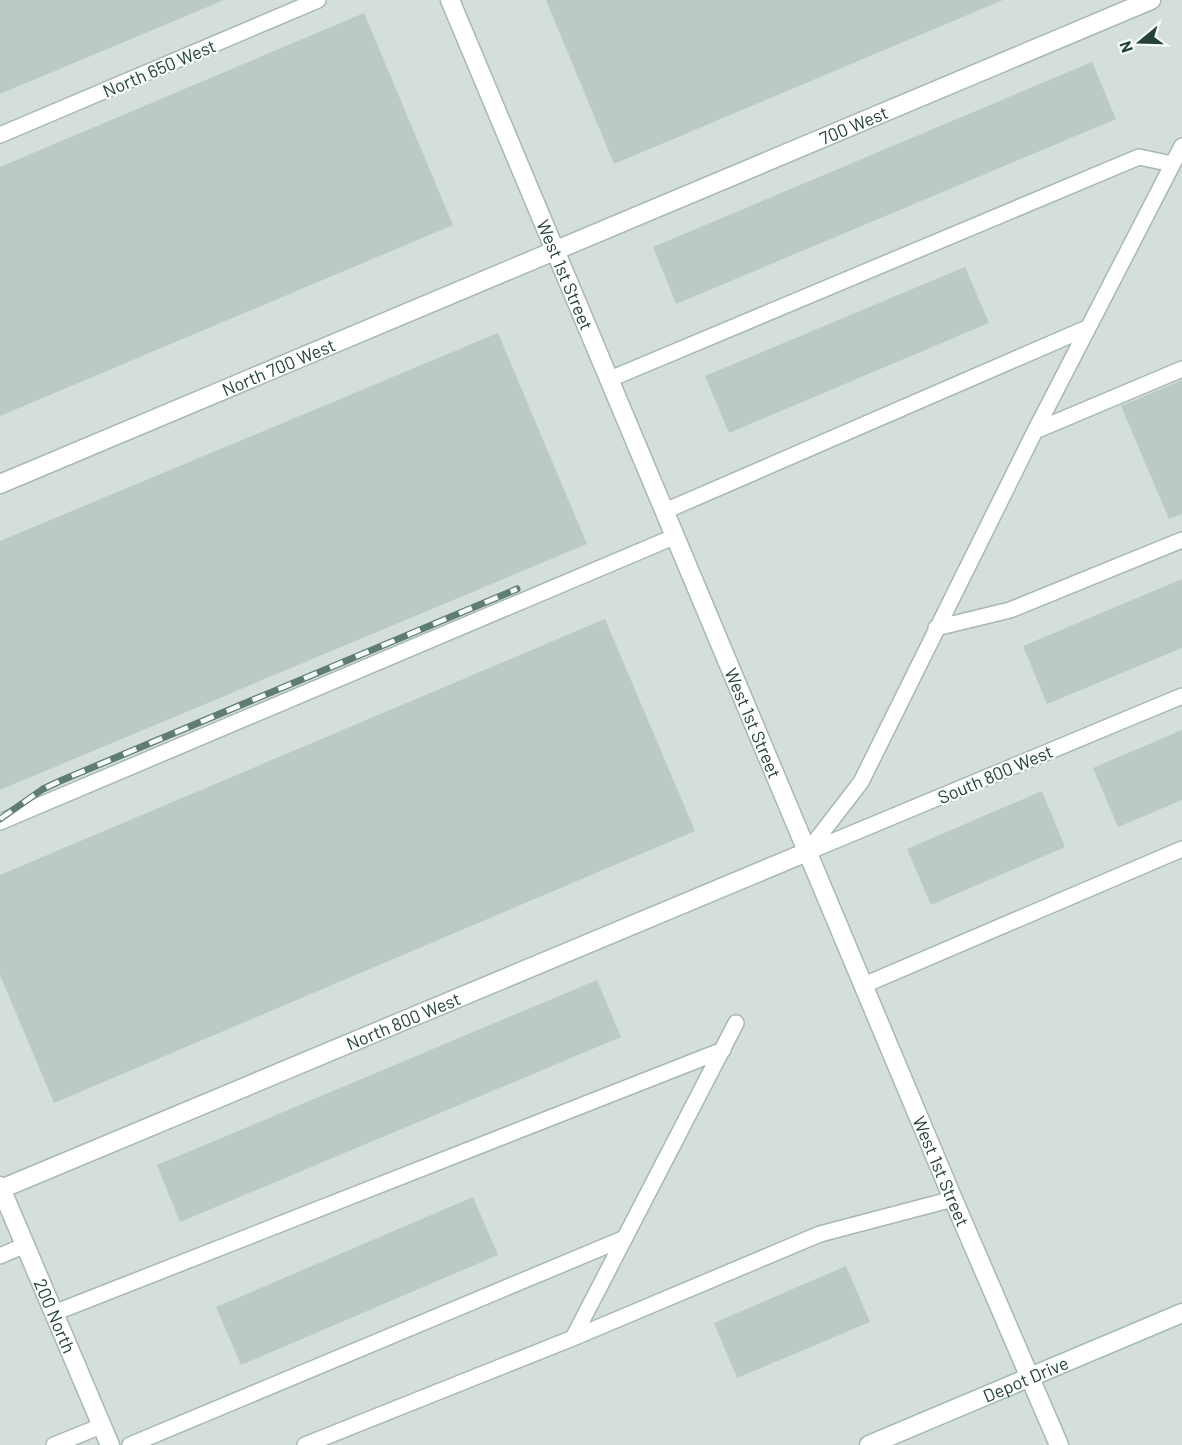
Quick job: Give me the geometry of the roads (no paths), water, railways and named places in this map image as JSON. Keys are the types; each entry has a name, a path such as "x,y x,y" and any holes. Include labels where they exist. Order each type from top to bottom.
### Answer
{"street":[{"name":"West 1st Street","path":"450,0 953,1199 1059,1445"},
{"name":"700 West","path":"556,251 1151,0"},
{"name":"North 700 West","path":"0,484 556,251"},
{"name":"North 800 West","path":"1,1187 807,852"},
{"name":"200 North","path":"1,1187 110,1445"},
{"name":"Depot Drive","path":"868,1445 1182,1312"}],"lane":[{"name":"North 650 West","path":"0,135 318,0"},
{"path":"807,852 861,782 1035,430 1182,146"},
{"path":"610,379 1139,157 1172,164"},
{"path":"665,511 1087,328"},
{"path":"1035,430 1182,369"},
{"path":"0,822 676,536"},
{"path":"936,628 1010,610 1182,540"},
{"name":"South 800 West","path":"807,852 1182,696"},
{"path":"864,986 1182,849"},
{"path":"573,1338 736,1023"},
{"path":"54,1313 723,1050"},
{"path":"305,1445 573,1338 820,1234 953,1199"},
{"path":"130,1445 625,1238"},
{"path":"0,1256 25,1245"},
{"path":"54,1445 101,1426"}],"railway":[{"path":"0,819 43,789 60,781 517,589"}]}
